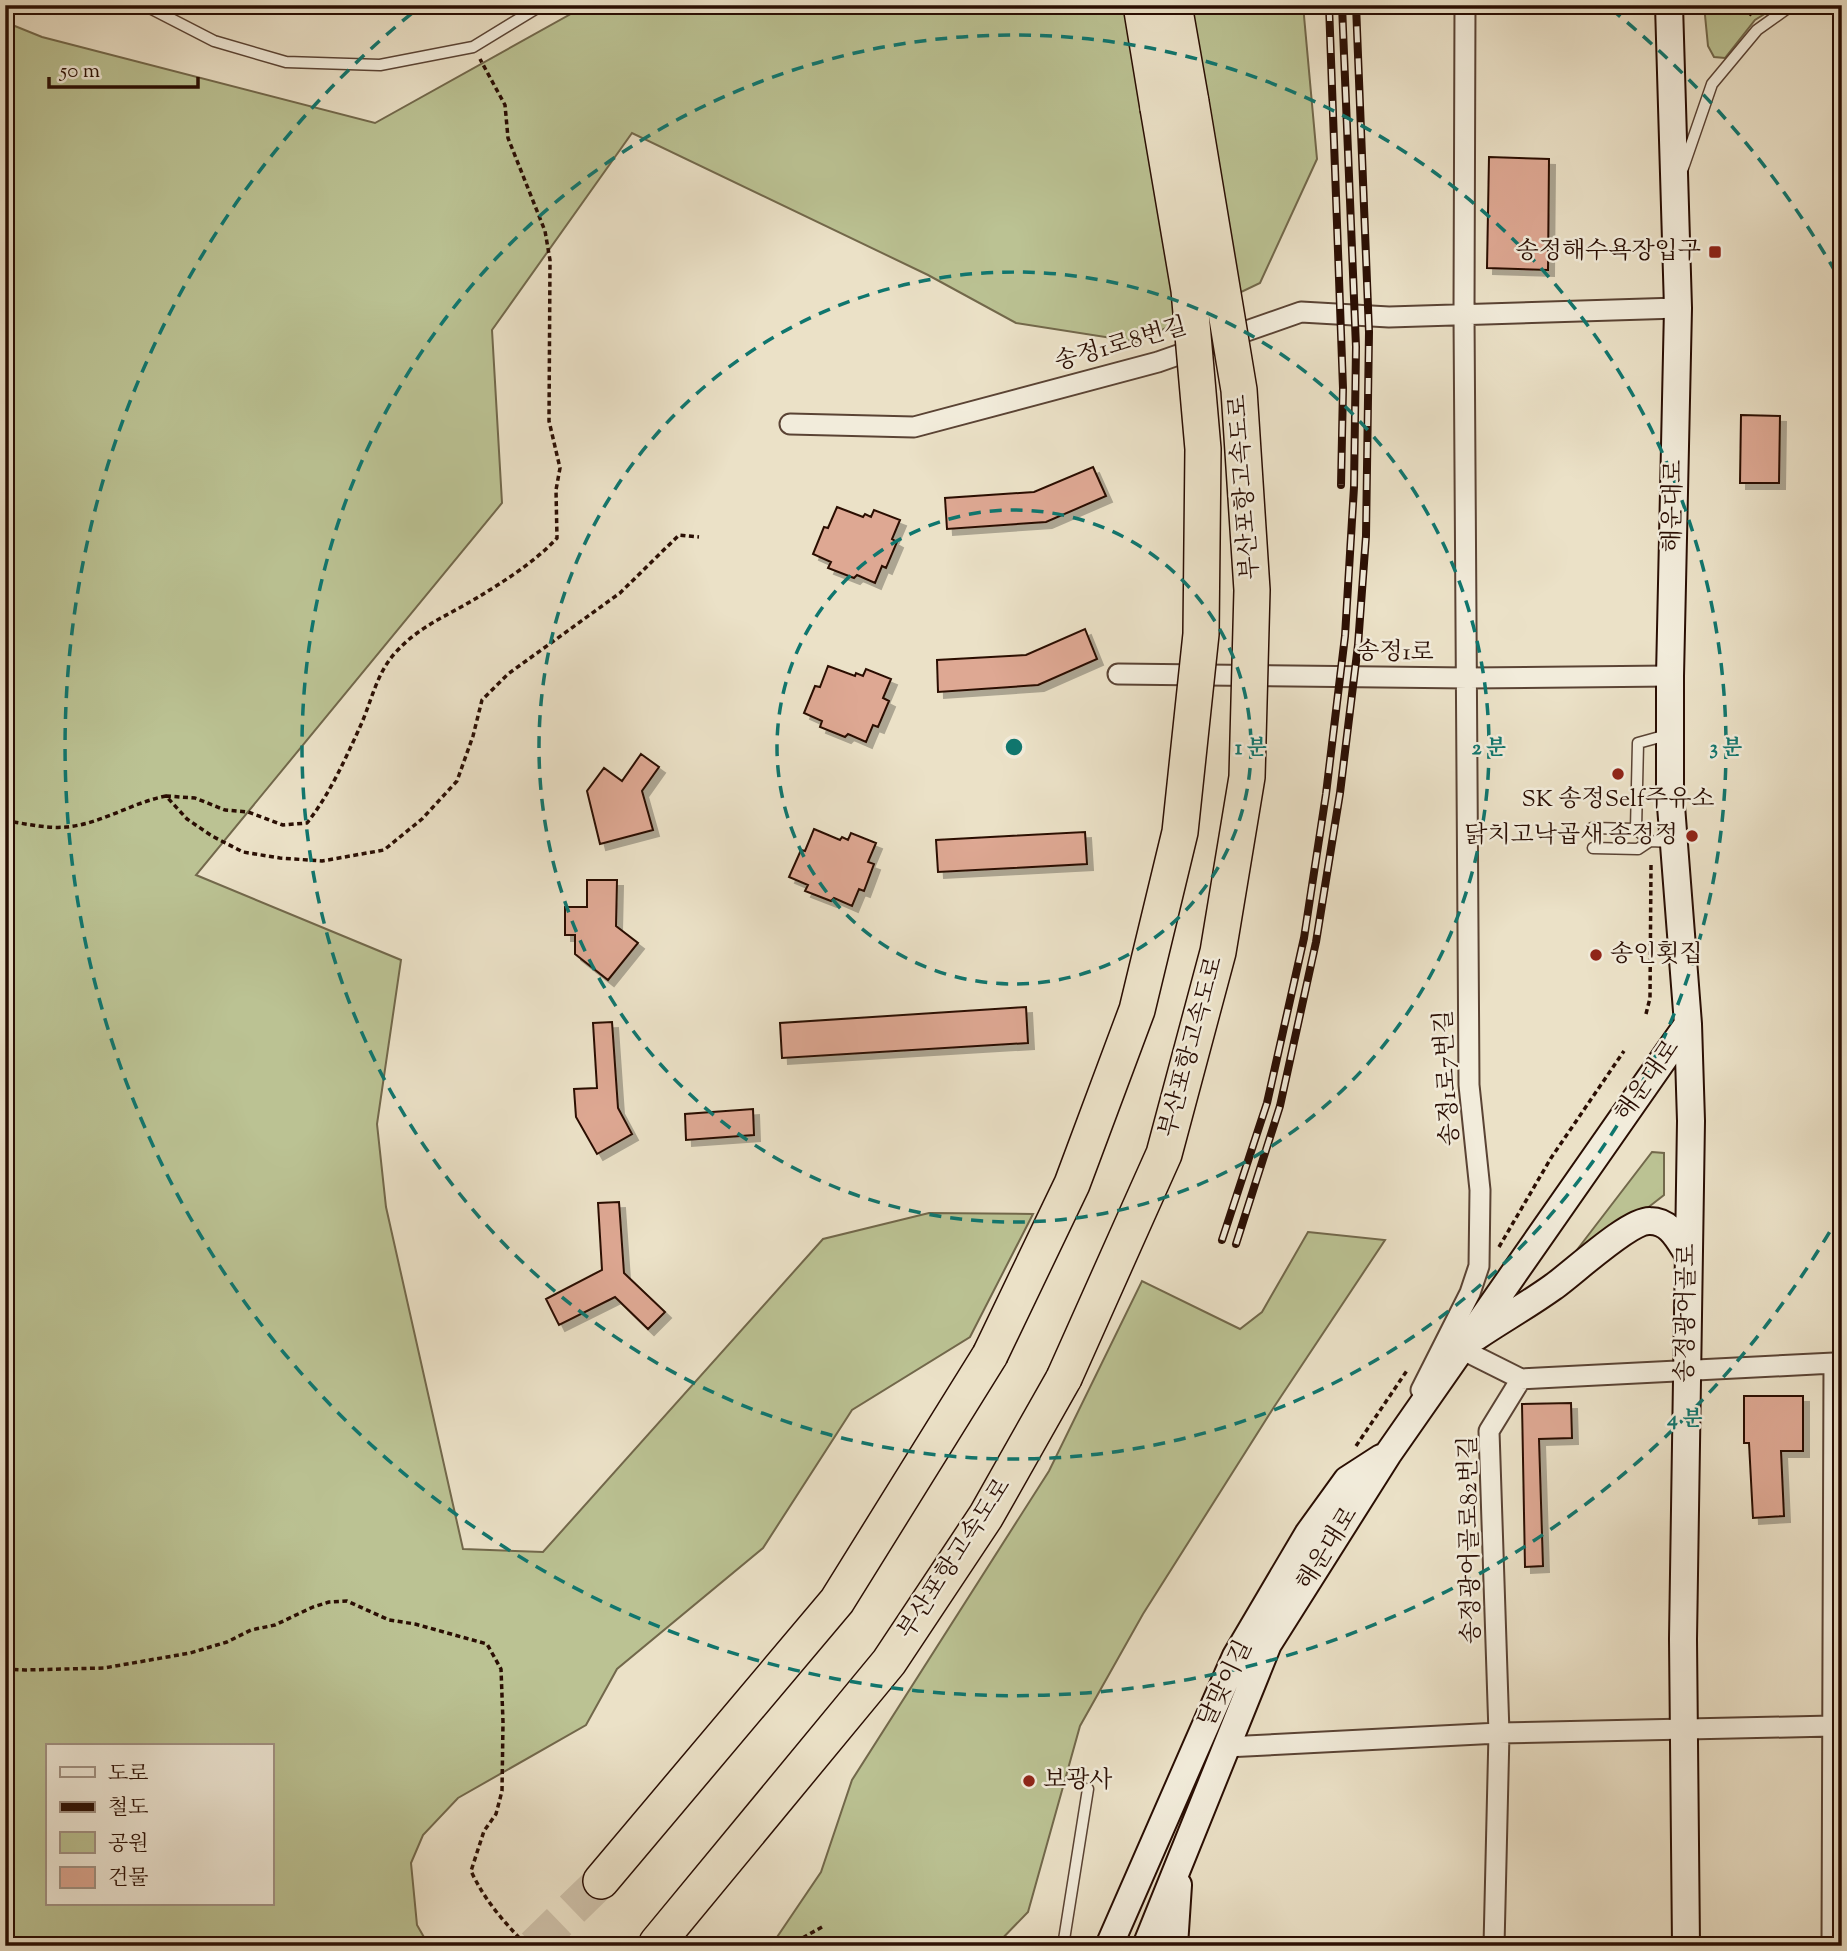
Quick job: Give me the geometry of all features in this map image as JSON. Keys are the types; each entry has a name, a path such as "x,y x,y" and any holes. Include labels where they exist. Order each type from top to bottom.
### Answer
{"highway":[{"name":"부산포항고속도로","path":"657,1943 889,1662 986,1516 1064,1378 1164,1154 1218,952 1247,777 1252,590 1239,390 1175,105 1141,5"},
{"name":"부산포항고속도로","path":"601,1881 837,1601 990,1355 1072,1184 1137,1010 1180,832 1201,634 1203,449 1175,105 1174,5"}],"main road":[{"name":"해운대로","path":"1146,1946 1268,1644 1388,1454 1688,1024 1662,842 1670,793 1678,308 1669,5"},
{"name":"송정광어골로","path":"1685,1946 1683,1728 1691,1121 1688,1024"},
{"path":"1463,1346 1553,1287 1600,1250 1647,1220 1662,1223 1672,1230 1688,1254"},
{"name":"달맞이길","path":"1109,1946 1236,1656 1308,1534 1347,1480 1388,1454"},
{"path":"1174,1946 1180,1861"}],"street":[{"path":"1465,5 1464,314 1468,678"},
{"name":"송정1로8번길","path":"790,424 914,427 1158,362 1301,312 1389,317 1678,308"},
{"name":"송정1로","path":"1118,674 1468,678 1670,676"},
{"name":"송정1로7번길","path":"1388,1454 1470,1293 1479,1266 1480,1190 1469,1086 1468,678"},
{"path":"1463,1346 1521,1379 1833,1363 1832,1946"},
{"name":"송정광어골로82번길","path":"1494,1946 1499,1733 1489,1431 1521,1379"},
{"path":"1226,1747 1499,1733 1832,1726"}],"lane":[{"path":"144,5 214,41 286,62 380,65 473,47 542,5"},
{"path":"1675,191 1712,84 1757,30 1792,5"},
{"path":"1636,829 1638,743 1670,734"},
{"path":"1592,828 1636,829 1662,842"},
{"path":"1593,848 1638,849 1662,842"},
{"path":"1063,1946 1088,1790"}],"path":[{"path":"1743,5 1755,20"},
{"path":"5,821 65,827 107,817 142,801 166,796 195,798 225,810 248,812 283,825 307,823 326,799 359,729 381,673 393,655 409,638 479,596 545,551 556,538 556,490 560,468 549,421 550,260 545,230 508,138 505,105 473,47"},
{"path":"166,796 187,819 243,852 322,861 384,850 422,819 457,781 482,700 508,674 620,593 679,535 699,537"},
{"path":"1646,1013 1650,998 1662,842"},
{"path":"1496,1252 1551,1158 1624,1051"},
{"path":"5,1669 104,1668 190,1653 227,1642 251,1630 275,1625 329,1602 347,1601 390,1620 415,1624 487,1644 501,1669 502,1791 496,1814 484,1831 471,1871 495,1913 527,1946"},
{"path":"788,1946 822,1927"}],"green space":[{"path":"587,5 1303,5 1317,159 1260,283 1137,342 1016,323 928,275 632,133 492,330 502,503 196,875 401,960 377,1124 386,1207 463,1549 543,1552 823,1239 929,1213 1033,1214 970,1337 852,1410 763,1548 617,1669 586,1725 458,1798 423,1835 411,1863 417,1925 429,1946 5,1946 5,22 42,37 375,123"},
{"path":"1704,5 1779,5 1755,20 1725,58 1714,57 1708,46"},
{"path":"1652,1152 1664,1153 1664,1195 1641,1213 1573,1255"},
{"path":"1308,1232 1385,1240 1274,1407 1143,1614 1080,1726 1028,1912 995,1946 771,1946 821,1872 852,1780 1049,1471 1142,1281 1240,1329 1262,1312"}],"building":[{"path":"1489,157 1549,159 1548,270 1487,268"},
{"path":"1741,415 1780,416 1779,483 1740,483"},
{"path":"1093,467 1106,496 1046,522 947,529 945,498 1034,492"},
{"path":"837,507 863,517 865,514 871,517 874,510 900,520 892,539 897,542 886,568 882,566 875,583 857,575 854,578 828,568 831,562 813,554 824,527 828,528"},
{"path":"1085,629 1097,659 1038,685 938,692 937,660 1026,655"},
{"path":"828,666 855,676 856,673 863,676 866,669 891,679 883,698 889,701 878,727 873,725 866,742 820,727 822,721 804,713 815,686 820,687"},
{"path":"641,754 659,767 642,791 653,830 600,844 587,791 604,768 622,781"},
{"path":"814,829 840,840 842,837 848,840 851,833 876,843 868,862 874,864 864,891 859,889 852,906 834,898 831,901 805,891 808,885 789,877 801,850 805,851"},
{"path":"1085,832 1087,864 938,872 936,840"},
{"path":"587,880 617,880 616,926 638,943 608,980 575,954 575,935 565,935 565,907 587,907"},
{"path":"1026,1007 1028,1043 782,1058 780,1023"},
{"path":"612,1022 618,1108 632,1134 597,1154 576,1117 574,1089 597,1088 593,1023"},
{"path":"753,1109 754,1135 686,1140 685,1114"},
{"path":"619,1202 624,1273 665,1312 648,1329 615,1297 559,1325 546,1299 602,1270 598,1203"},
{"path":"1744,1396 1803,1396 1803,1451 1781,1451 1784,1516 1753,1518 1749,1443 1744,1443"},
{"path":"1571,1403 1572,1438 1539,1439 1543,1566 1525,1567 1522,1404"}],"tunnel":[{"path":"534,1946 601,1881"}],"railway":[{"path":"1329,5 1343,388 1341,485"},
{"path":"1222,1240 1267,1103 1304,938 1326,794 1345,636 1354,487 1356,347 1342,5"},
{"path":"1236,1244 1280,1106 1316,942 1340,793 1358,645 1366,536 1369,332 1356,5"}],"place":[{"name":"송정해수욕장입구","path":"1715,252"},
{"name":"SK 송정Self주유소","path":"1618,774"},
{"name":"닭치고낙곱새 송정정","path":"1692,836"},
{"name":"송인횟집","path":"1596,955"},
{"name":"보광사","path":"1029,1781"}]}
